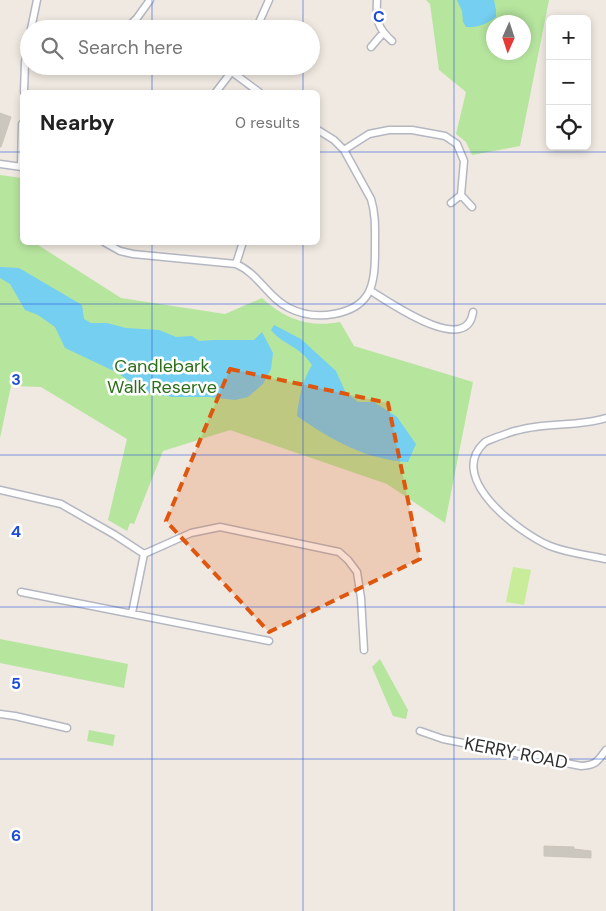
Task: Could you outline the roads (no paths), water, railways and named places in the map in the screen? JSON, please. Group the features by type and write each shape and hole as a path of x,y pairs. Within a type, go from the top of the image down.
{"street":[{"path":"35,20 37,0"},
{"path":"135,20 150,0"},
{"path":"260,20 269,0"},
{"path":"377,0 376,13 379,26 383,33 392,41"},
{"path":"371,47 383,33"},
{"path":"24,90 25,75"},
{"path":"218,90 229,75"},
{"path":"241,75 257,90"},
{"path":"344,150 369,134 389,130 412,130 445,136 457,144 464,161 461,195 451,203"},
{"path":"109,245 120,251 133,254 236,264 249,271 283,305 304,314 320,316 347,311 358,305 371,291 375,274 375,221 373,207 371,199 344,150 334,140 320,131"},
{"path":"0,164 20,167"},
{"path":"461,195 472,207"},
{"path":"236,264 242,245"},
{"path":"371,291 417,318 442,328 459,329 465,327 470,322 473,312"},
{"path":"606,418 520,429 484,442 477,452 473,465 475,480 483,494 509,520 548,545 569,552 606,559"},
{"path":"0,490 61,504 144,554"},
{"path":"144,554 191,533 220,527 338,552 348,560 357,572 361,598 364,650"},
{"path":"132,613 144,554"},
{"path":"21,592 269,641"},
{"path":"0,714 67,728"},
{"name":"KERRY ROAD","path":"420,731 443,738 581,766 598,762 606,750"}],"water":[{"path":"457,0 494,0 496,15 486,15 486,23 482,25 466,27 463,22 462,11"},
{"path":"0,267 19,268 82,305 84,319 91,323 107,323 126,328 159,330 176,337 192,336 199,341 254,340 262,332 273,353 271,369 263,384 248,397 235,400 209,397 173,397 147,393 116,372 65,348 55,327 38,315 25,310 10,284 0,278"},
{"path":"274,325 301,339 336,371 345,391 358,402 374,402 397,417 416,444 408,462 364,453 336,441 297,416 302,390 312,365 302,354 271,330"}],"park label":[{"name":"Candlebark Walk Reserve","path":"162,376"}]}
